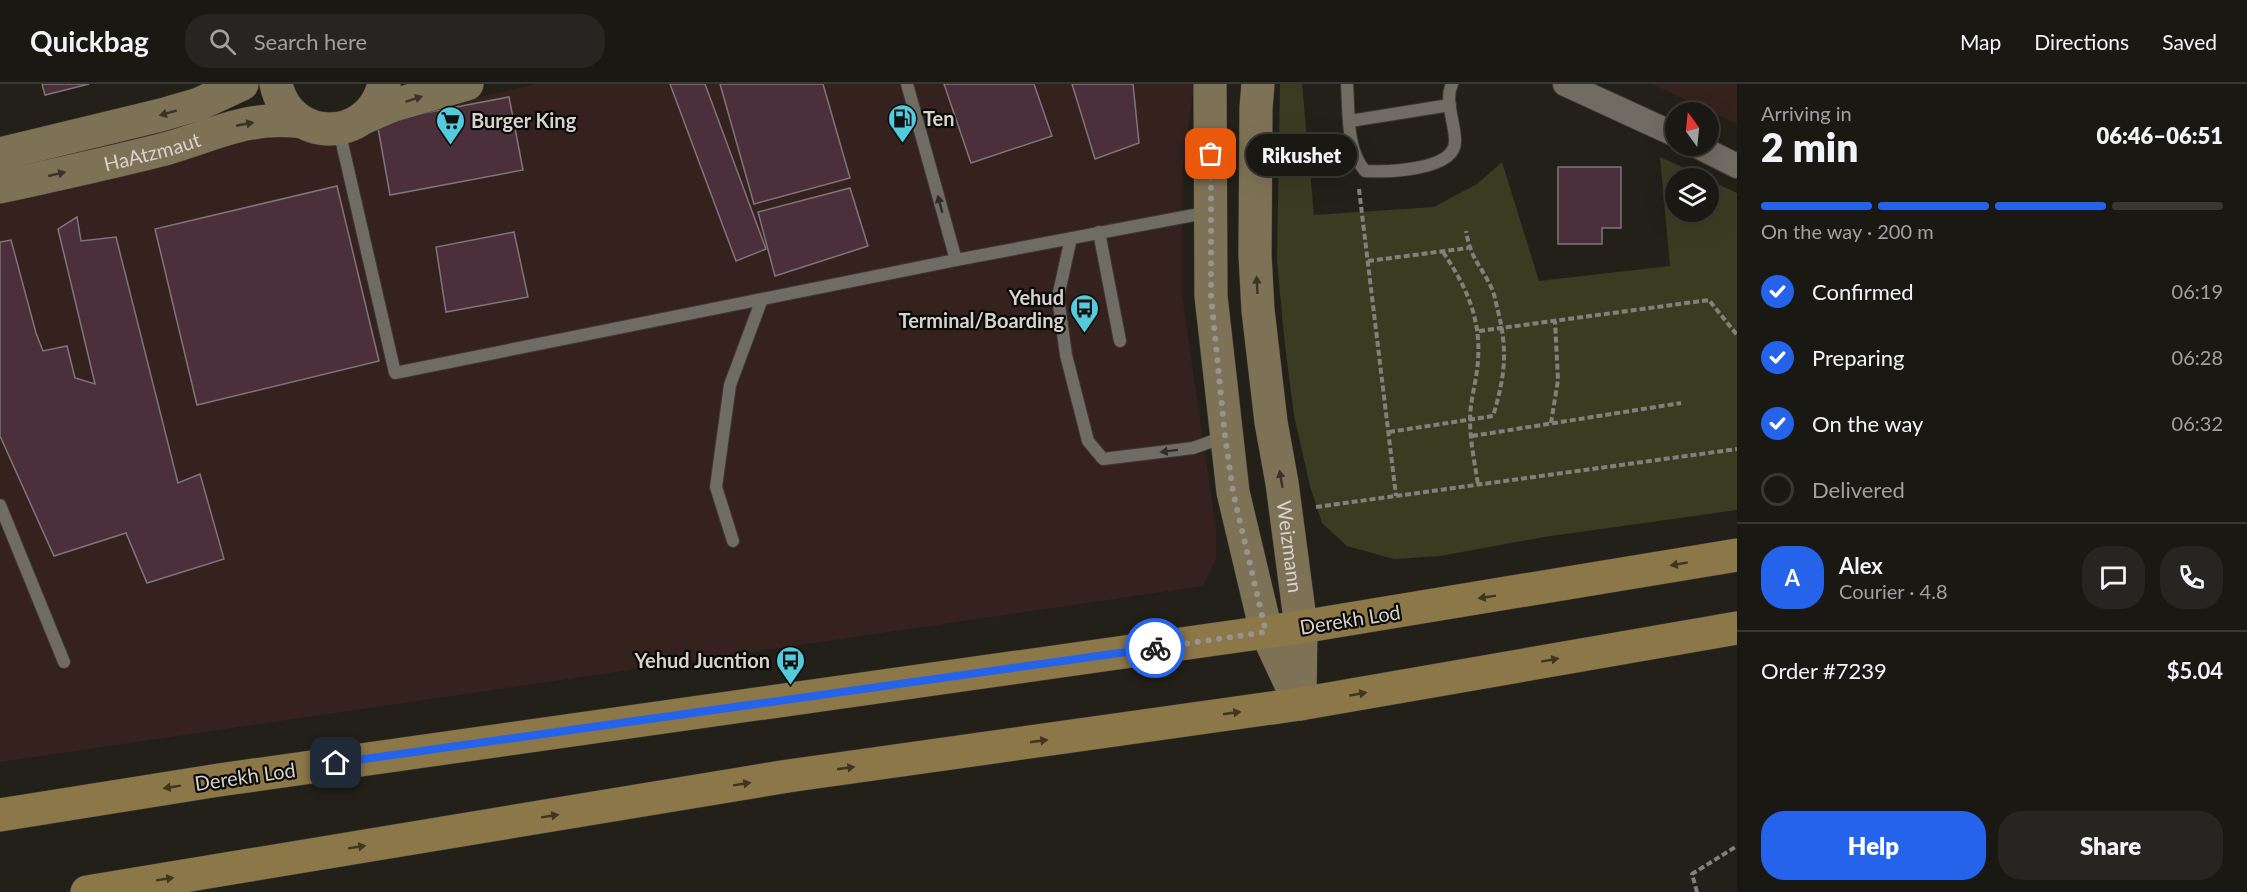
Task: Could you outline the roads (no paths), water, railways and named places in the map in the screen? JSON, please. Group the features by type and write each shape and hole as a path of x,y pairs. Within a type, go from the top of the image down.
{"main road":[{"name":"Derekh Lod","path":"0,815 219,780 1301,627 1737,555"},
{"path":"87,892 788,776 1300,704 1737,628"}],"street":[{"name":"HaAtzmaut","path":"0,154 161,115 199,104 242,84"},
{"path":"276,84 281,100 290,113 302,122"},
{"path":"351,124 373,109 384,84"},
{"path":"351,124 391,106 467,84"},
{"name":"Weizmann","path":"1210,84 1211,296 1233,492 1266,632 1300,704"},
{"name":"Weizmann","path":"1258,84 1255,243 1258,310 1271,422 1282,483 1301,627 1300,704"},
{"path":"1565,84 1665,130"},
{"name":"HaAtzmaut","path":"0,187 166,148 235,125 278,119 302,122 314,127 351,124"},
{"path":"1717,156 1737,166"}],"lane":[{"path":"907,84 956,260"},
{"path":"1347,84 1356,161 1365,171 1437,164 1448,157 1456,144 1450,105 1452,84"},
{"path":"1350,121 1450,105"},
{"path":"351,124 395,373 956,260 1211,212"},
{"path":"1099,232 1120,341"},
{"path":"1071,238 1058,297 1070,372 1088,441 1103,459 1193,448 1225,436"},
{"path":"733,541 716,487 730,385 762,299"},
{"path":"0,505 64,662"}],"place":[{"name":"Ten","path":"902,144"},
{"name":"Burger King","path":"450,146"},
{"name":"Rikushet","path":"1211,154"},
{"name":"Yehud Terminal/Boarding","path":"1085,334"},
{"name":"Yehud Jucntion","path":"791,686"}]}
